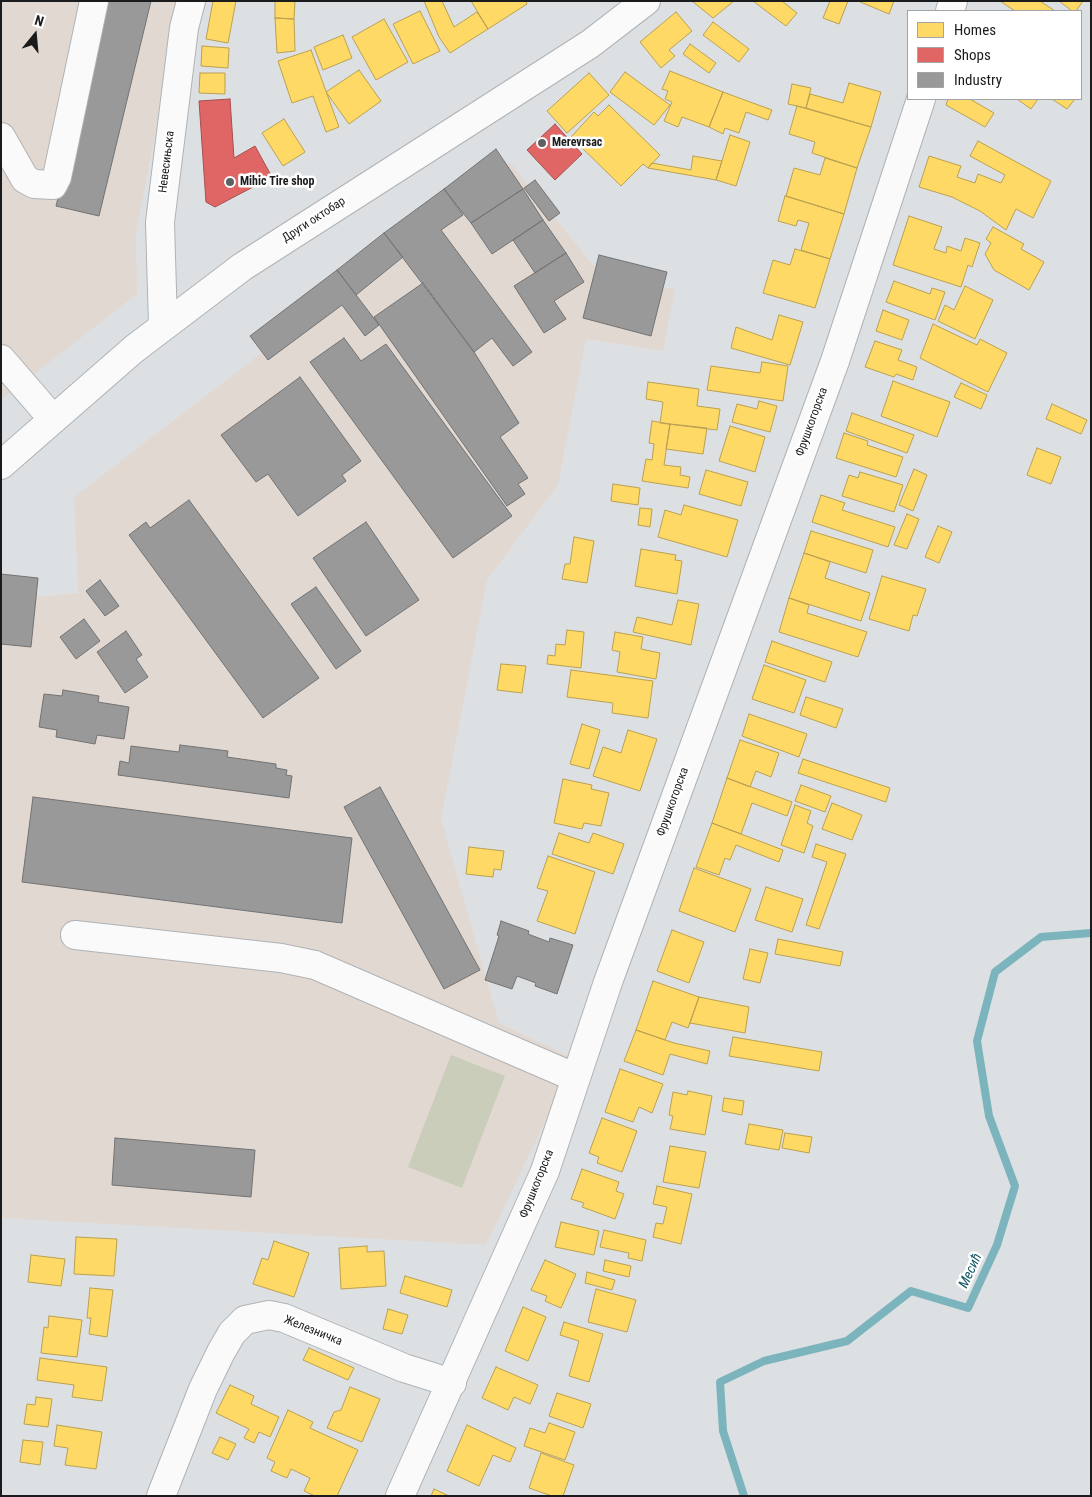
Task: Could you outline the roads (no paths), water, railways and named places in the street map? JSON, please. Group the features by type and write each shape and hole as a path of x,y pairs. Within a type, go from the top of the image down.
{"street":[{"path":"1,137 25,179 34,184 53,185 57,177 94,1"},
{"name":"Невесињска","path":"163,325 160,222 184,28 191,1"},
{"name":"Други октобар","path":"1,465 52,418 163,325 284,239 590,44 646,1"},
{"name":"Фрушкогорска","path":"400,1496 545,1171 574,1077 834,361 921,100"},
{"path":"1,359 52,418"},
{"path":"75,935 281,958 315,965 574,1077"},
{"name":"Железничка","path":"161,1496 207,1381 232,1333 245,1320 270,1314 284,1318 404,1368 452,1383"}],"waterway":[{"name":"Месић","path":"744,1496 723,1431 720,1382 764,1361 847,1341 911,1291 968,1308 997,1245 1015,1186 989,1116 977,1041 995,972 1041,937 1091,933"}],"place":[{"name":"Merevrsac","path":"542,143"},
{"name":"Mihic Tire shop","path":"230,182"}]}
